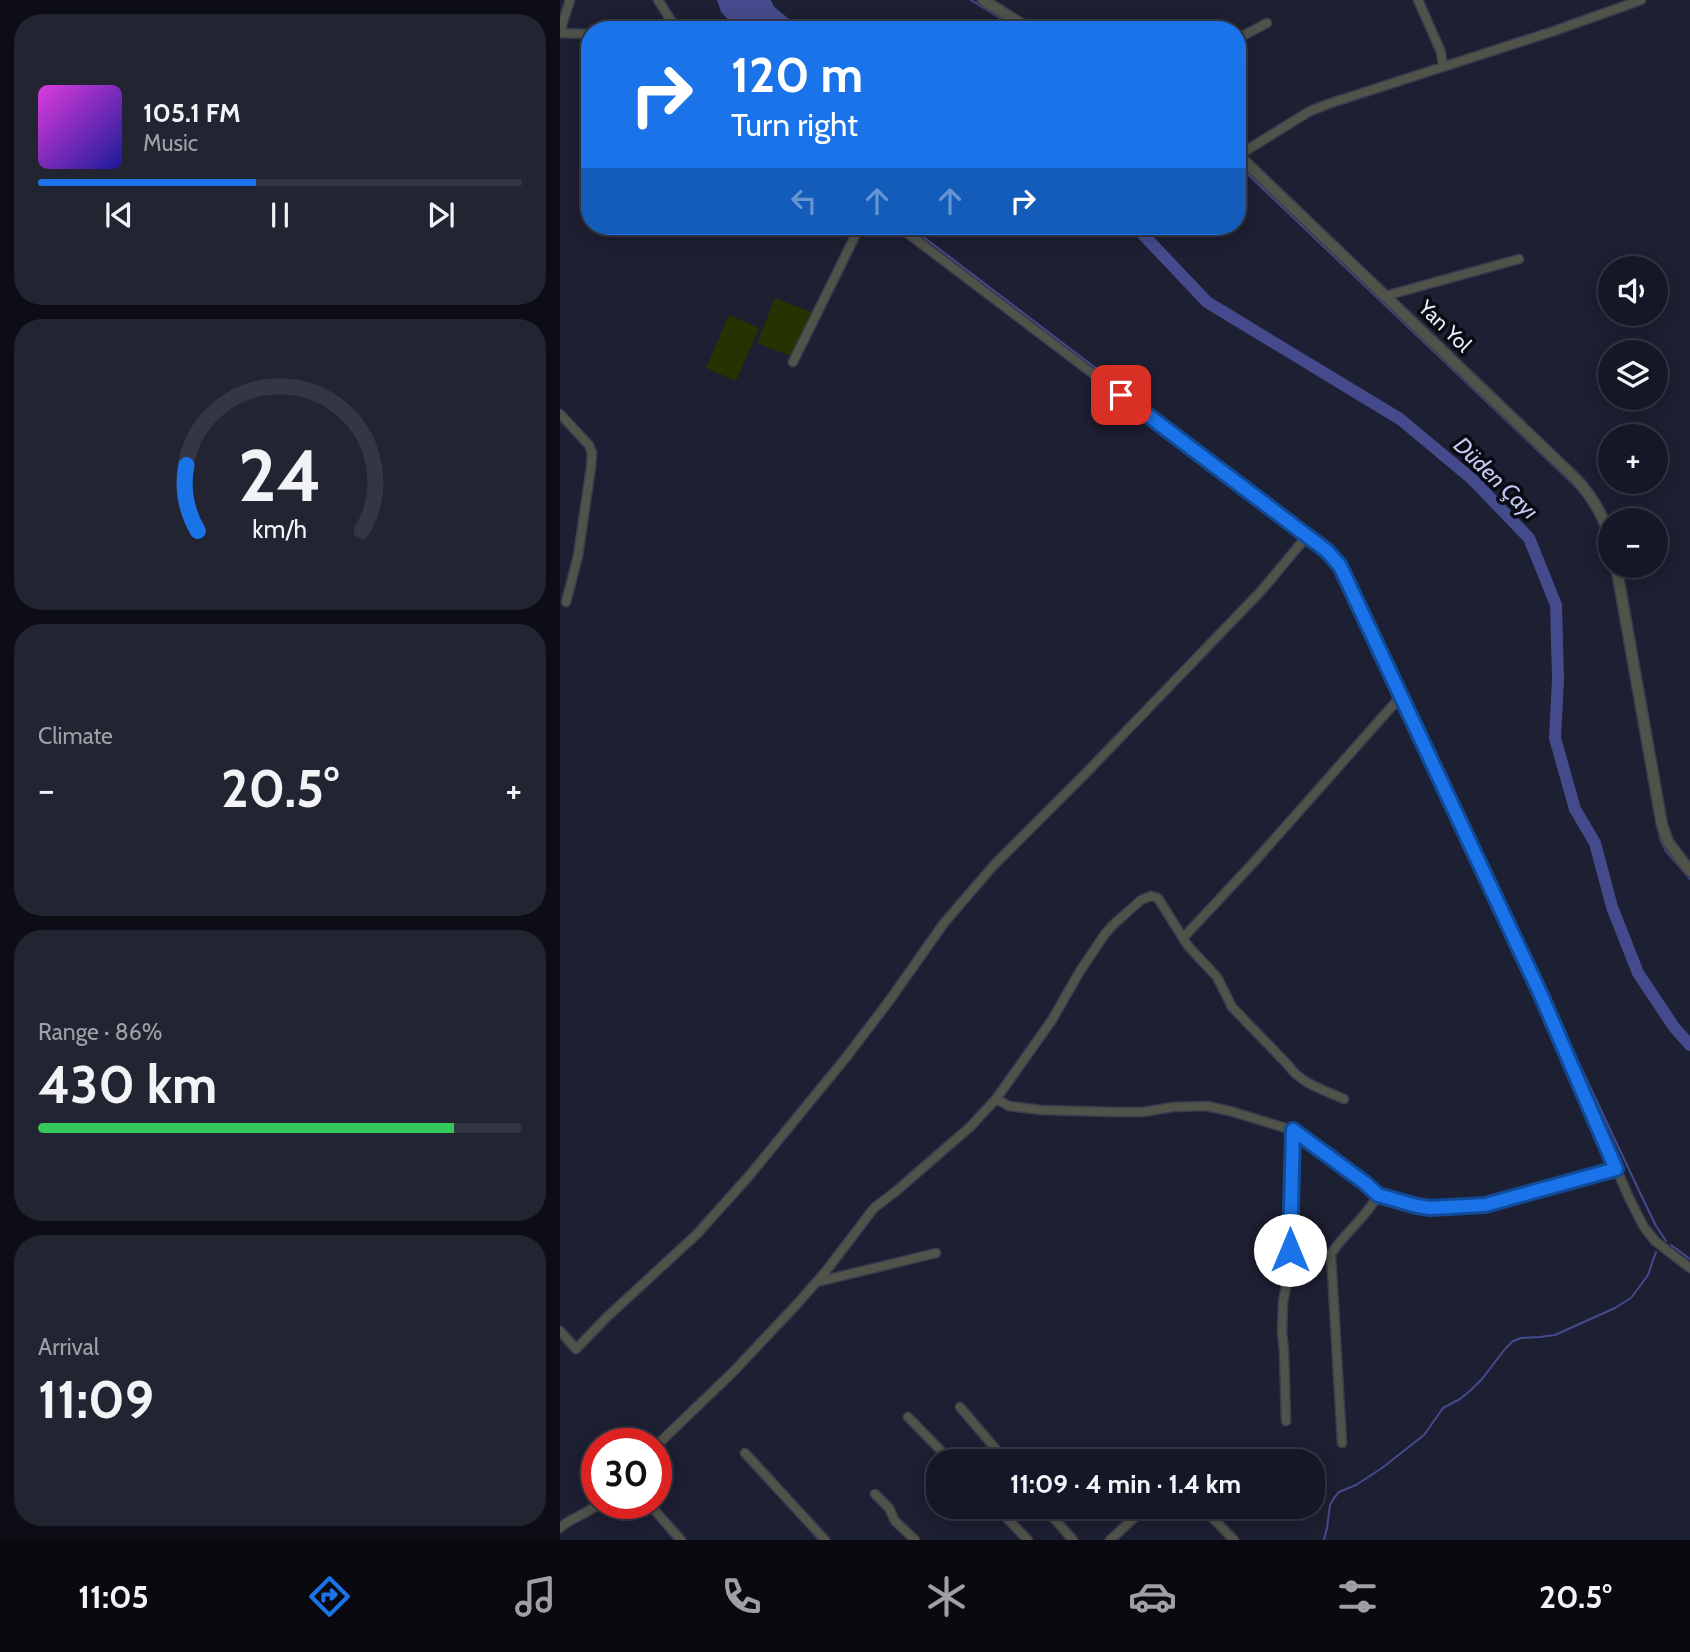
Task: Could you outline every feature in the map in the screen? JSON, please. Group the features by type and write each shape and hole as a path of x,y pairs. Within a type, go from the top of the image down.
{"street":[{"path":"570,0 560,33 581,34"},
{"path":"658,0 671,21"},
{"path":"983,0 1017,21"},
{"path":"1418,0 1441,52 1443,67"},
{"path":"1246,150 1310,111 1641,0"},
{"path":"1246,34 1267,23"},
{"name":"Yan Yol","path":"1246,163 1576,479 1598,508"},
{"path":"793,362 856,235"},
{"path":"910,235 1327,551 1340,566 1541,995 1630,1200 1644,1227 1655,1241 1690,1268"},
{"path":"1385,296 1519,259"},
{"path":"560,414 589,445 592,453 578,556 566,602"},
{"path":"560,1331 576,1349 697,1234 749,1176 848,1055 944,923 994,865 1190,666 1262,590 1307,536"},
{"path":"1618,578 1662,825 1668,842 1690,871"},
{"path":"1183,938 1264,852 1402,696"},
{"path":"672,1431 734,1371 817,1282 874,1208 970,1127 996,1099 1046,1029 1095,947 1114,924 1141,900 1151,896 1158,898 1188,946 1217,977 1232,1007 1294,1074 1316,1087 1344,1098"},
{"path":"996,1099 1009,1106 1069,1111 1143,1112 1173,1107 1206,1107 1254,1117 1293,1130 1378,1195 1430,1208 1485,1205 1616,1169"},
{"path":"1286,1421 1282,1332 1283,1302 1290,1267 1293,1130"},
{"path":"1342,1443 1331,1254 1337,1244 1370,1210 1378,1195"},
{"path":"817,1282 936,1253"},
{"path":"960,1407 996,1449"},
{"path":"908,1417 939,1449"},
{"path":"746,1453 825,1540"},
{"path":"875,1494 889,1508 895,1521 915,1540"},
{"path":"560,1528 581,1515"},
{"path":"662,1519 681,1540"},
{"path":"1008,1519 1028,1540"},
{"path":"1055,1519 1073,1540"},
{"path":"1110,1540 1133,1519"},
{"path":"1214,1519 1234,1540"}],"green space":[{"path":"775,298 811,312 793,357 757,343"},
{"path":"729,315 759,328 736,381 706,368"}],"water":[{"path":"717,0 771,0 780,21 730,21 721,12"}],"waterway":[{"path":"663,0 676,21"},
{"name":"Düden Çayı","path":"756,0 782,21"},
{"path":"971,0 1005,21"},
{"path":"1246,173 1578,489"},
{"path":"921,235 1332,548 1343,561 1633,1178 1666,1241"},
{"name":"Düden Çayı","path":"1144,235 1207,302 1400,419 1472,479 1529,538 1556,605 1558,679 1555,738 1575,809 1595,843 1612,907 1638,973 1674,1027 1690,1045"},
{"path":"1613,578 1660,839 1666,851 1690,879"},
{"path":"1671,1245 1690,1259"},
{"path":"1324,1540 1330,1505 1339,1492 1356,1485 1382,1468 1424,1435 1443,1408 1471,1390 1513,1341 1555,1335 1615,1308 1631,1298 1648,1275 1656,1252"}],"route":[{"path":"1121,395 1327,551 1340,566 1541,995 1616,1169 1485,1205 1430,1208 1378,1195 1293,1130 1290,1250"}]}
